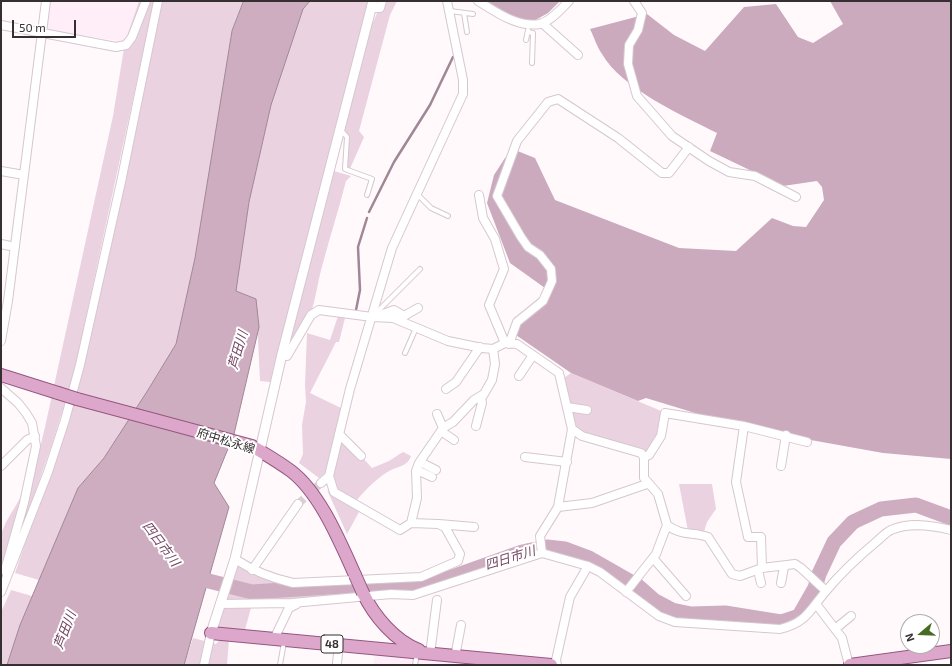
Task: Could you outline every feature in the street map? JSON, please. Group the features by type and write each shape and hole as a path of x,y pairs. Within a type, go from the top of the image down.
{"main road":[{"name":"府中松永線","path":"1,375 80,400 256,449 291,471 307,487 327,518 369,605 404,642 419,650 453,657 551,665"},
{"name":"府中松永線","path":"211,633 430,653"},
{"path":"850,665 951,651"}],"street":[{"path":"1,341 5,301 15,247 46,1"},
{"path":"1,25 116,47 126,45 132,37 146,1"},
{"path":"1,592 50,464 65,420 78,372 119,190 158,1"},
{"path":"204,665 220,602 235,559 256,449 372,5 380,8 382,1"},
{"path":"447,1 452,12 463,80 463,94 392,248 350,389 329,476 334,492 400,530 411,523 474,527"},
{"path":"478,1 529,28 542,23 555,15 569,1"},
{"path":"634,1 642,13 638,30 629,45 628,64 637,96 672,136 709,161 729,172 755,176 796,197"},
{"path":"542,23 578,55"},
{"path":"507,344 517,322 543,301 552,281 551,269 540,255 528,247 497,196 517,142 548,102 558,99 618,138 662,173 669,172 689,147"},
{"path":"1,170 24,175"},
{"path":"479,195 483,218 495,239 504,269 489,305 507,344"},
{"path":"1,244 15,247"},
{"path":"372,317 394,310 404,316 418,308"},
{"path":"282,354 287,356 310,315 319,310 372,317 394,318 448,340 480,347 493,349 507,344 517,344 559,373 572,429 558,507 540,536 542,553"},
{"path":"446,389 465,376 480,347"},
{"path":"476,426 482,403 481,399 492,380 496,364 493,349"},
{"path":"519,376 533,355"},
{"path":"1,388 18,403 26,413 32,423 36,446 24,503 5,570 8,577"},
{"path":"411,523 417,498 418,466 442,430 453,422 474,400 484,394"},
{"path":"567,407 587,410"},
{"path":"644,457 649,455 661,436 666,413 744,426 786,435 807,442"},
{"path":"437,414 442,430 454,440"},
{"path":"744,426 736,482 748,537 761,537 761,583"},
{"path":"572,429 582,436 640,453 644,457"},
{"path":"339,434 361,456"},
{"path":"781,466 786,435"},
{"path":"1,466 27,440 35,436"},
{"path":"525,457 567,462"},
{"path":"630,587 652,558 667,525 658,494 654,488 648,484 643,473 644,457"},
{"path":"418,466 434,473"},
{"path":"322,483 329,476"},
{"path":"558,507 592,503 648,484"},
{"path":"252,570 298,504"},
{"path":"235,559 252,570 273,578 293,583 421,576 458,561 460,554 445,528 438,524"},
{"path":"667,525 685,534 702,535 708,537 732,574 740,576 760,569 784,567 795,564 823,588"},
{"path":"220,602 300,602 364,594 413,595 542,553 588,566 630,587 659,616 675,622 772,628 793,626 804,619 816,604 823,588 889,531 908,525 935,526 951,530"},
{"path":"652,558 686,596"},
{"path":"557,665 556,660 570,597 588,566"},
{"path":"781,583 784,567"},
{"path":"1,582 8,577"},
{"path":"430,653 437,600"},
{"path":"279,639 289,608 300,602"},
{"path":"816,604 842,638 850,665"},
{"path":"835,628 851,616"},
{"path":"453,657 461,625"},
{"path":"337,663 339,645"}],"lane":[{"path":"452,12 473,14"},
{"path":"464,13 467,32"},
{"path":"526,40 529,28"},
{"path":"529,28 533,33 532,63"},
{"path":"340,128 347,138 345,169 372,179 367,195"},
{"path":"417,194 431,208 448,216"},
{"path":"372,317 420,269"},
{"path":"405,353 416,327"},
{"path":"279,639 280,665"},
{"path":"415,665 417,653"}],"shaded area":[{"path":"51,1 139,1 125,42 47,30"},
{"path":"139,1 154,1 73,377 51,447 17,544 45,427 113,116 125,42"},
{"path":"162,1 244,1 232,31 195,258 176,344 104,458 78,488 39,580 15,573 75,396"},
{"path":"310,1 369,1 270,382 260,381 256,299 236,291 249,202 271,105 303,9"},
{"path":"373,1 397,1 390,15 359,131 364,137 349,171 345,169 347,140 340,128 372,25 380,6 371,8"},
{"path":"484,1 560,1 548,13 532,22 504,13"},
{"path":"830,1 951,1 951,459 883,453 744,428 646,398 638,401 571,373 513,333 517,322 552,293 510,263 487,203 494,175 505,158 515,150 535,158 555,200 679,248 736,251 772,218 793,226 806,227 824,200 822,187 817,181 783,186 710,151 717,133 654,100 623,78 602,54 590,29 647,14 674,35 705,51 744,7 776,4 798,37 813,43 843,24"},
{"path":"334,171 351,176 346,181 320,275 313,307 304,326 288,345"},
{"path":"339,313 346,314 339,342 336,342 310,393 341,408 326,472 319,478 299,463 303,454 302,425 306,402 305,385 307,333 330,340"},
{"path":"571,373 666,413 653,448 641,453 572,429 561,380"},
{"path":"339,437 361,456 372,468 389,461 403,452 411,456 408,462 391,470 377,480 357,500 338,490 332,475"},
{"path":"679,484 712,484 716,509 707,522 704,532 688,531"},
{"path":"327,490 359,512 347,534"},
{"path":"22,495 1,572 1,534 6,522"},
{"path":"541,542 569,546 600,558 637,579 657,598 675,606 674,621 600,572 542,553 421,592 252,604 245,630 213,627 235,559 293,583 419,580 509,552 527,543"},
{"path":"11,590 32,596 20,625 7,665 1,665 1,612"},
{"path":"193,638 216,644 221,638 229,639 227,665 184,665"},
{"path":"375,653 488,665 373,665"}],"water":[{"name":"芦田川","path":"244,1 310,1 303,9 271,105 249,202 236,291 256,299 259,327 234,434 214,483 229,507 184,665 7,665 20,625 78,488 104,458 176,344 195,258 232,31"}],"waterway":[{"path":"369,212 394,162 430,105 453,57"},
{"path":"356,310 360,290 358,247 367,218"},
{"name":"四日市川","path":"189,576 252,592 375,584 402,585 418,589 522,552 547,547 565,549 589,558 638,586 655,601 672,610 691,614 725,613 781,622 799,616 815,588 819,574 834,542 853,522 881,509 916,505 951,518"}],"tunnel":[{"path":"298,504 321,483"}]}
